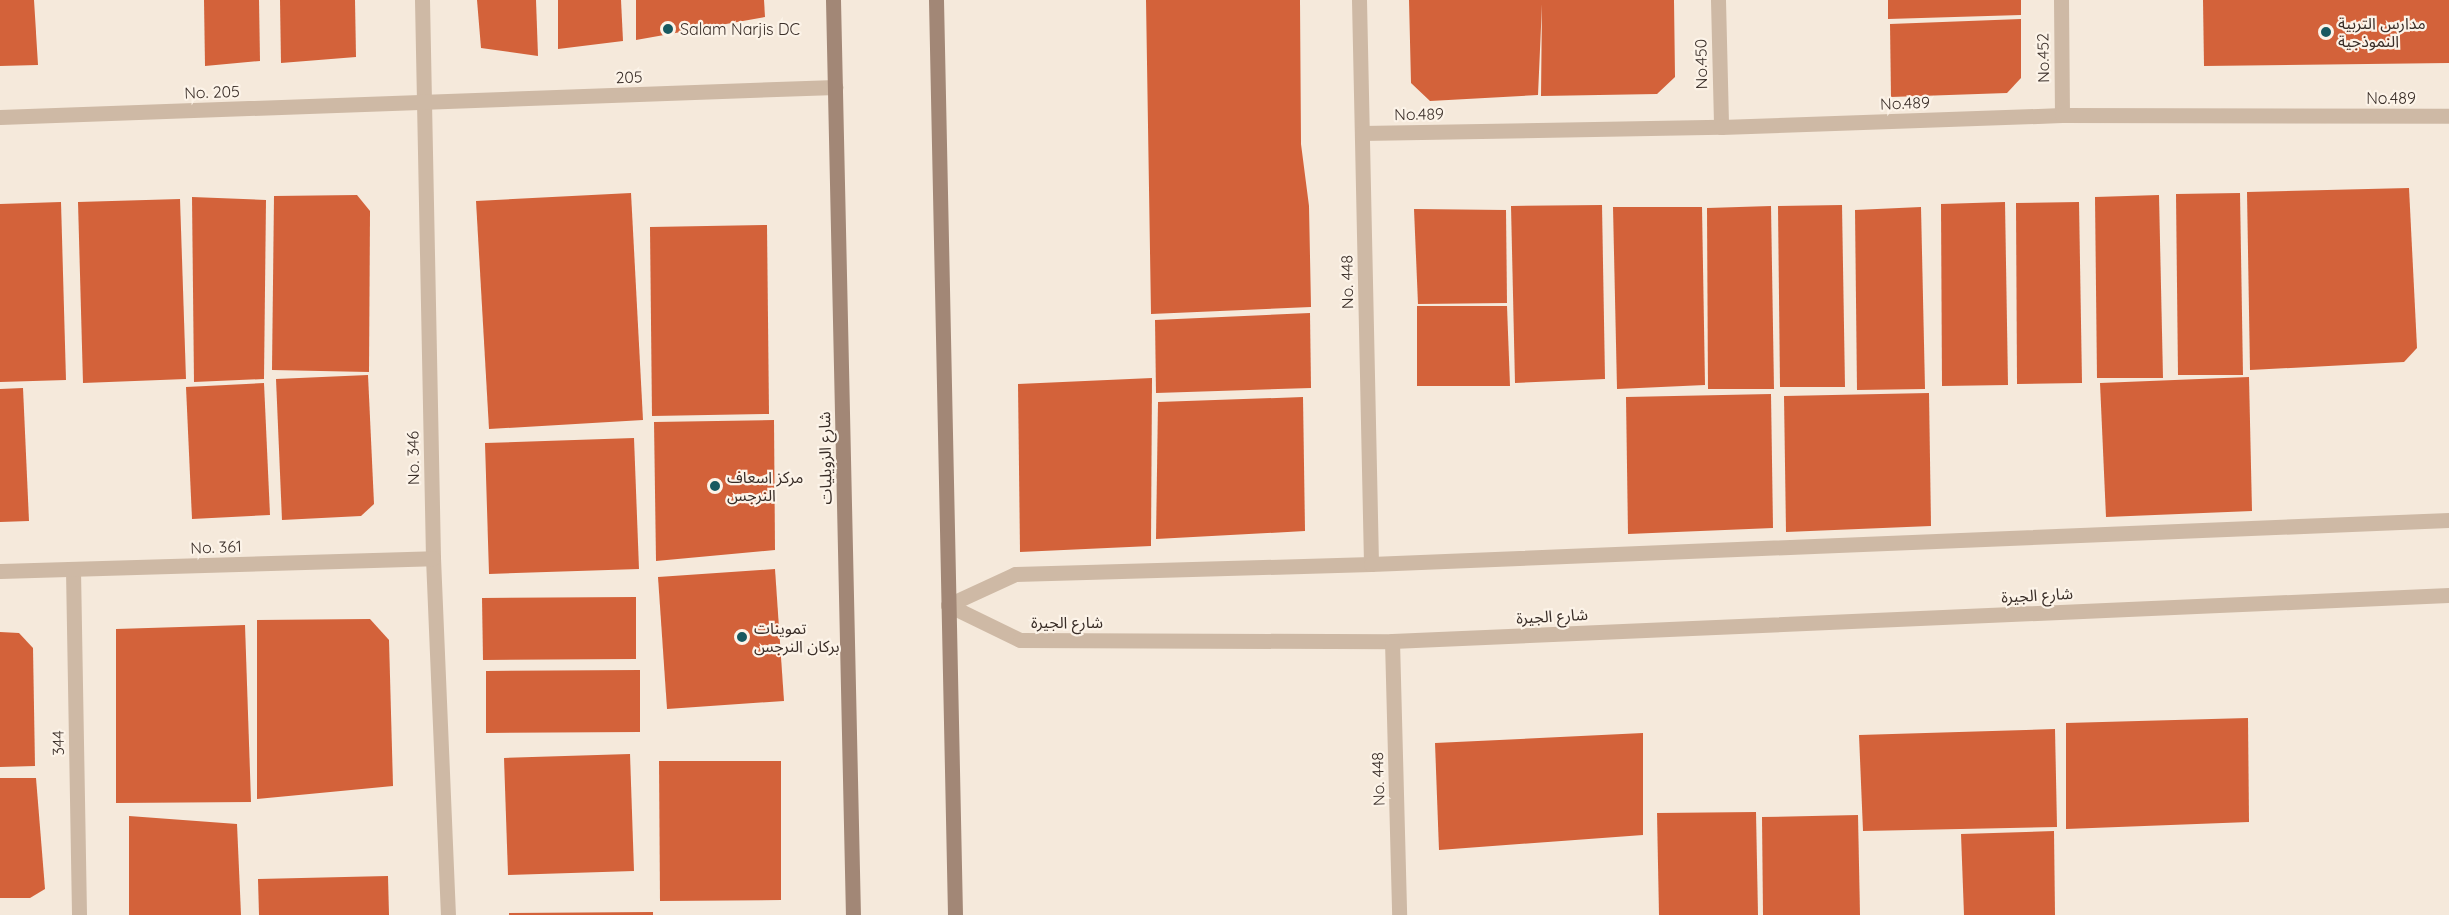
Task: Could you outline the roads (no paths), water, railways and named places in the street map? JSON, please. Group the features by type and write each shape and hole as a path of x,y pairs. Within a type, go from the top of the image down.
{"street":[{"name":"No. 346","path":"422,0 434,558 448,915"},
{"name":"شارع الزويليات","path":"833,0 853,915"},
{"path":"936,0 956,915"},
{"name":"No. 448","path":"1359,0 1371,564"},
{"name":"No.450","path":"1718,0 1721,127"},
{"name":"No.452","path":"2061,0 2062,115"},
{"name":"205","path":"424,103 835,87"},
{"name":"No. 205","path":"0,117 424,103"},
{"name":"No.489","path":"1362,133 1721,127 2062,115 2449,116"},
{"path":"948,605 1015,574 1371,564 2449,520"},
{"name":"No. 361","path":"0,571 434,558"},
{"name":"344","path":"73,570 79,915"},
{"name":"شارع الجيرة","path":"948,605 1020,640 1392,641 2449,595"},
{"name":"No. 448","path":"1392,641 1400,915"}],"place":[{"name":"Salam Narjis DC","path":"668,29"},
{"name":"مدارس التربية النموذجية","path":"2326,32"},
{"name":"مركز اسعاف النرجس","path":"715,486"},
{"name":"تموينات بركان النرجس","path":"742,637"}]}
